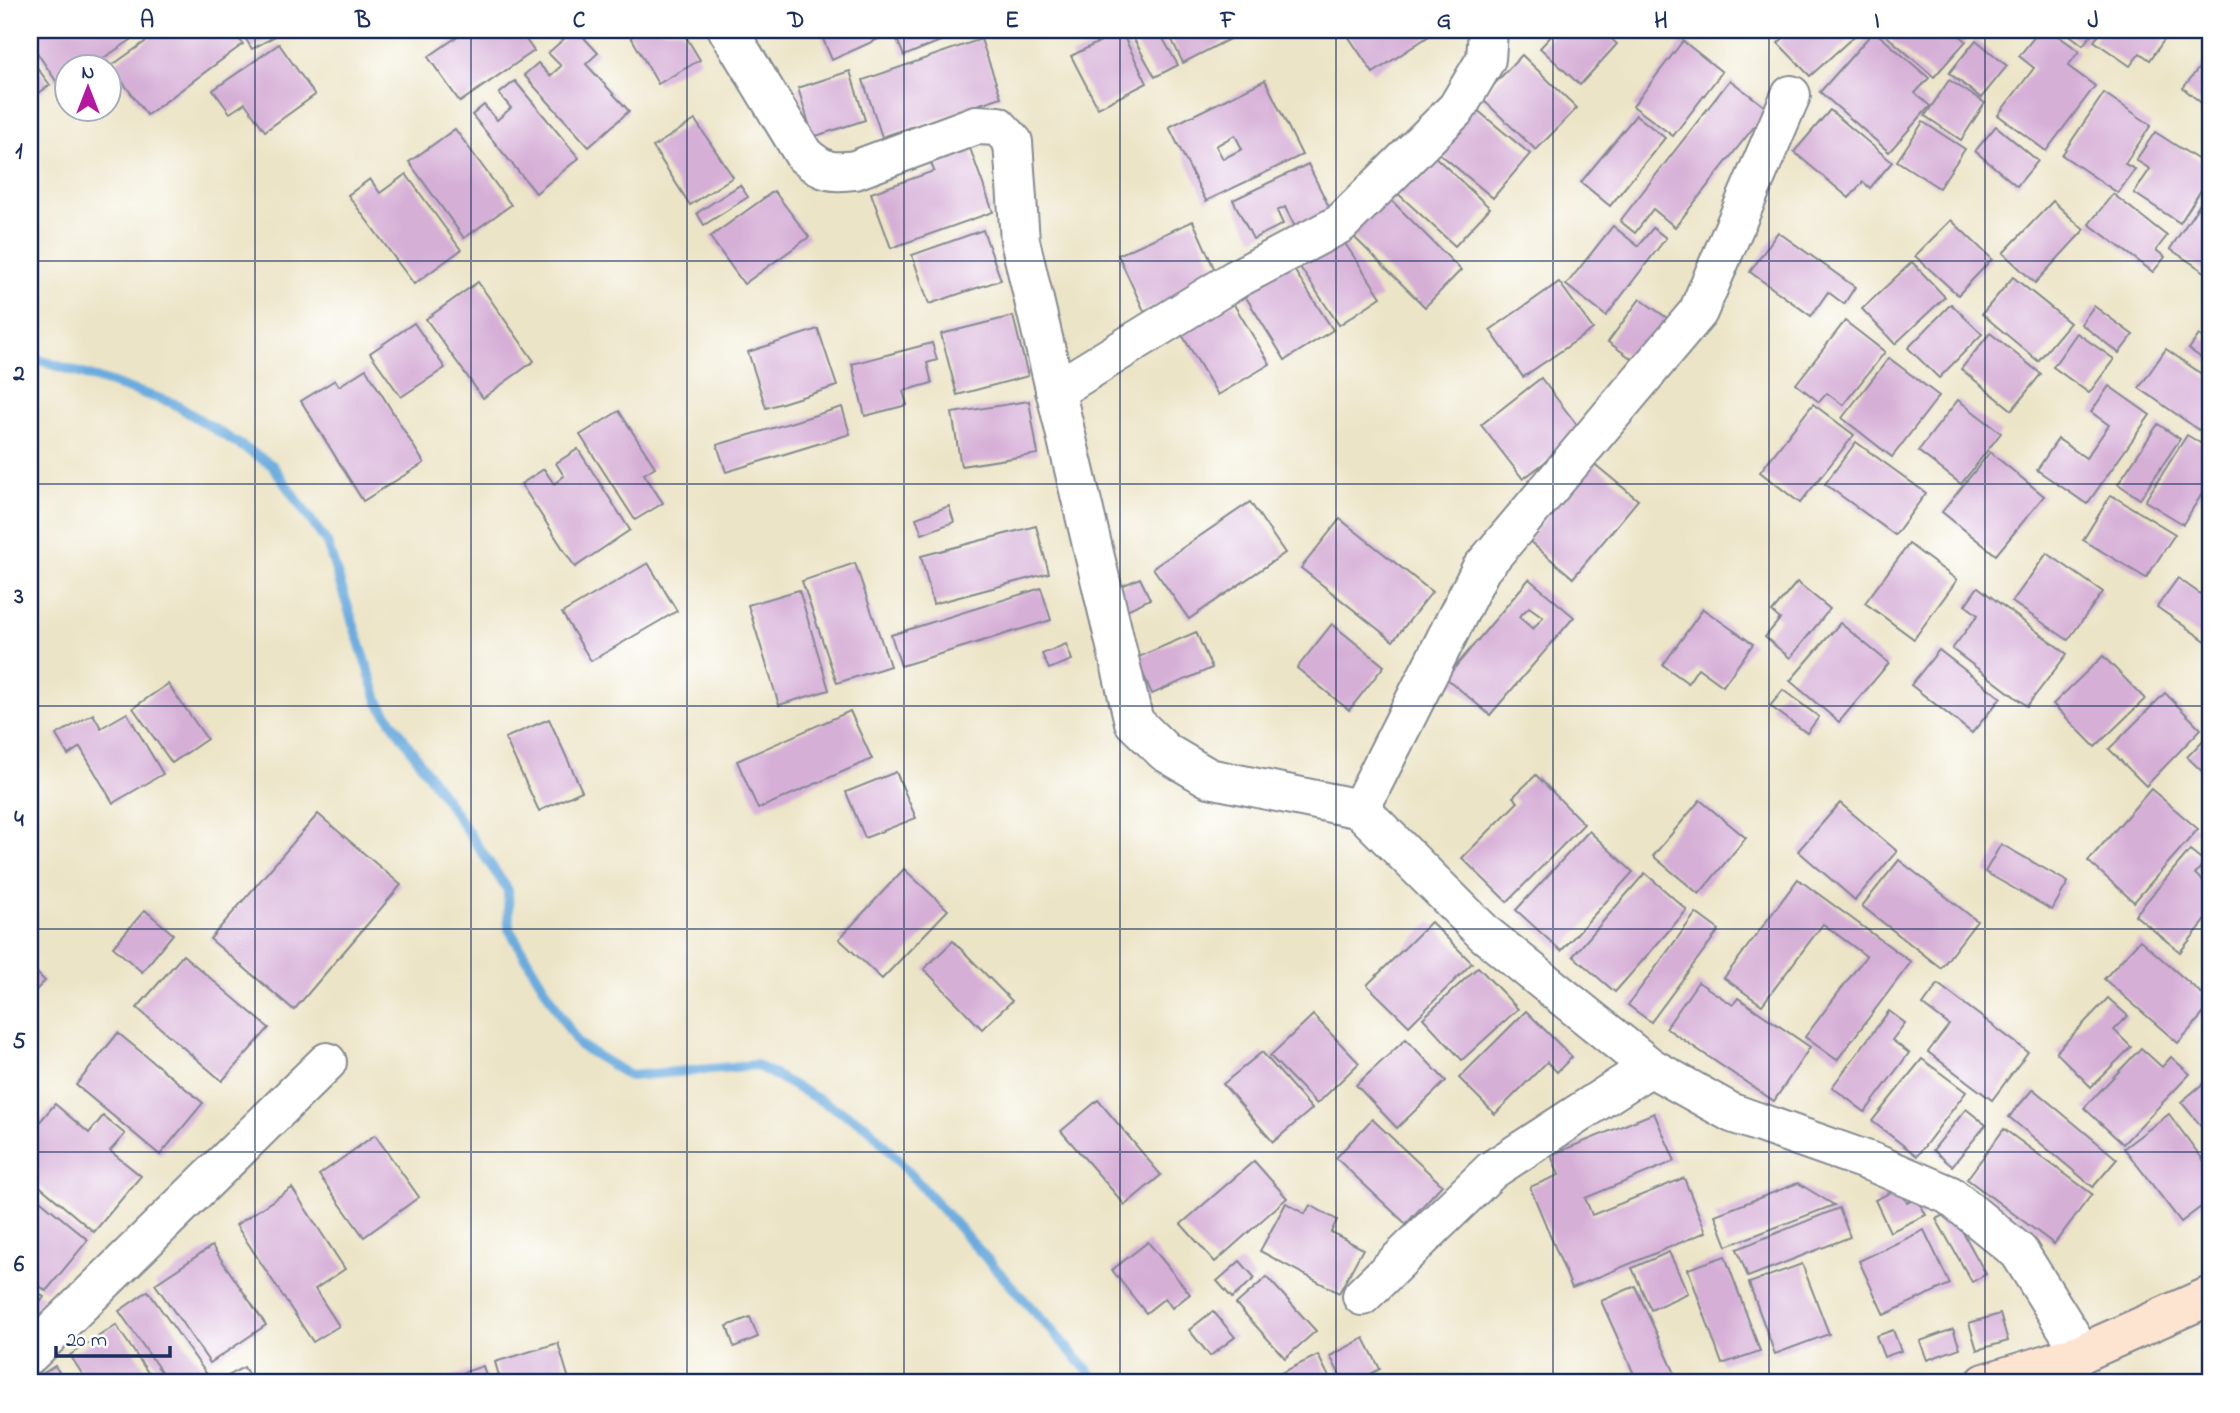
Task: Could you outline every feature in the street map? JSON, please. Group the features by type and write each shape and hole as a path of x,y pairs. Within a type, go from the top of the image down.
{"main road":[{"path":"1985,1383 2079,1368 2210,1296"}],"street":[{"path":"728,30 804,155 818,167 835,172 855,170 976,125 998,126 1013,142 1020,242 1134,722 1165,752 1209,778 1360,809 1485,934 1650,1067 1732,1113 1874,1163 1949,1195 2019,1252 2079,1368"},
{"path":"1055,391 1236,279 1340,224 1457,108 1486,59 1488,30"},
{"path":"1360,809 1481,569 1698,312 1791,95"},
{"path":"30,1354 327,1062"},
{"path":"1362,1296 1492,1170 1650,1067"}],"building":[{"path":"30,30 124,30 131,40 113,52 52,52 52,75 30,42"},
{"path":"162,30 232,30 243,44 147,115 122,81 122,58"},
{"path":"240,30 286,30 252,49"},
{"path":"467,30 519,30 534,51 460,102 428,57"},
{"path":"574,30 598,53 586,64 629,111 589,147 524,75 538,63 550,76 561,66 548,53"},
{"path":"627,30 682,30 700,60 658,84"},
{"path":"819,30 882,30 885,36 832,60"},
{"path":"893,30 967,30 904,56"},
{"path":"1139,30 1158,30 1178,65 1155,77 1131,34"},
{"path":"1167,30 1234,30 1237,35 1183,63"},
{"path":"1344,30 1438,30 1373,73"},
{"path":"1557,30 1602,30 1617,44 1580,85 1540,48"},
{"path":"1792,30 1861,30 1810,76 1778,43"},
{"path":"1882,30 1954,30 1966,41 1934,77"},
{"path":"2040,30 2050,30 2079,51 2068,66 2095,86 2046,151 1998,115 2034,68 2019,56"},
{"path":"2063,30 2095,30 2083,45"},
{"path":"2103,30 2171,30 2150,60 2140,53 2130,66 2094,41"},
{"path":"1121,31 1147,83 1098,108 1071,56"},
{"path":"1874,31 1929,78 1915,93 1930,106 1889,152 1820,92"},
{"path":"981,39 1001,97 882,137 863,80"},
{"path":"1976,40 2007,66 1981,98 1949,73"},
{"path":"1683,41 1722,72 1673,136 1633,106"},
{"path":"279,44 315,95 265,131 245,103 230,113 213,90"},
{"path":"2210,54 2210,110 2183,88"},
{"path":"1522,55 1577,108 1536,150 1481,98"},
{"path":"30,58 50,85 33,97 30,92"},
{"path":"850,71 865,120 813,137 798,88"},
{"path":"1265,80 1302,155 1206,201 1169,127","holes":["1235,135 1242,149 1223,159 1216,146"]},
{"path":"1730,80 1768,109 1675,227 1653,209 1635,233 1620,221"},
{"path":"1949,80 1985,103 1961,140 1925,116"},
{"path":"515,81 579,158 536,193 472,115 484,105 497,120 511,108 499,94"},
{"path":"2104,93 2151,125 2125,164 2135,169 2118,193 2062,155"},
{"path":"1470,104 1530,154 1493,198 1433,148"},
{"path":"1830,110 1892,162 1870,188 1863,182 1849,198 1794,152"},
{"path":"1636,115 1665,138 1610,206 1581,182"},
{"path":"695,120 733,177 690,205 653,147"},
{"path":"1923,122 1965,149 1939,188 1897,161"},
{"path":"1996,126 2038,161 2017,186 1975,151"},
{"path":"455,129 511,205 464,238 409,162"},
{"path":"2155,132 2210,167 2210,176 2180,223 2134,193 2150,169 2136,160"},
{"path":"967,140 993,212 891,248 871,193 934,171 928,154"},
{"path":"1431,153 1490,208 1455,246 1395,191"},
{"path":"1308,164 1332,213 1297,231 1285,207 1277,211 1283,224 1253,239 1233,200"},
{"path":"406,174 461,250 414,284 348,195 370,179 380,193"},
{"path":"740,185 748,197 704,225 697,213"},
{"path":"2210,189 2210,264 2205,272 2170,249"},
{"path":"774,191 809,237 744,284 710,237"},
{"path":"2113,194 2167,236 2156,250 2165,257 2153,272 2089,224"},
{"path":"1387,196 1461,270 1425,307 1350,233"},
{"path":"2053,201 2084,230 2035,283 2003,253"},
{"path":"1951,220 1992,259 1958,295 1915,256"},
{"path":"1193,221 1218,277 1144,311 1118,255"},
{"path":"1613,226 1638,246 1653,228 1666,238 1606,316 1566,285"},
{"path":"983,230 1001,280 929,304 912,255"},
{"path":"1778,232 1855,287 1844,304 1828,292 1811,316 1750,272"},
{"path":"1342,239 1381,297 1339,325 1300,267"},
{"path":"1289,262 1333,330 1285,360 1242,291"},
{"path":"1912,262 1945,297 1895,344 1862,309"},
{"path":"2013,277 2070,323 2038,361 1982,314"},
{"path":"478,282 534,361 483,398 426,319"},
{"path":"1559,282 1593,329 1523,377 1490,330"},
{"path":"1640,299 1670,320 1638,363 1608,342"},
{"path":"1233,303 1270,364 1218,395 1181,333"},
{"path":"1951,304 1982,334 1939,378 1908,348"},
{"path":"2094,306 2133,335 2119,353 2081,324"},
{"path":"1013,316 1028,376 957,395 941,334"},
{"path":"1845,321 1885,352 1843,405 1827,393 1819,402 1796,384"},
{"path":"414,323 445,368 401,397 370,353"},
{"path":"818,329 837,386 766,408 748,352"},
{"path":"1990,333 2041,374 2012,410 1961,369"},
{"path":"2077,333 2114,359 2089,393 2053,367"},
{"path":"2199,335 2210,343 2210,364 2189,349"},
{"path":"932,343 937,360 927,363 932,383 903,391 907,405 865,416 852,364"},
{"path":"2166,349 2210,380 2210,414 2199,430 2139,388"},
{"path":"1889,358 1939,396 1892,457 1842,418"},
{"path":"366,369 424,463 363,501 301,401 335,380 339,386"},
{"path":"1541,378 1583,433 1523,479 1481,425"},
{"path":"2109,386 2150,415 2087,504 2037,470 2058,439 2086,458 2109,425 2091,412"},
{"path":"1958,400 2001,433 1961,484 1918,451"},
{"path":"1029,401 1038,454 961,466 952,413"},
{"path":"1813,404 1854,435 1800,503 1760,472"},
{"path":"842,407 850,434 726,472 717,445"},
{"path":"619,411 655,467 644,474 663,503 635,520 580,435"},
{"path":"2158,424 2180,439 2140,499 2118,484"},
{"path":"2187,435 2210,449 2210,481 2183,524 2145,501"},
{"path":"1856,442 1926,493 1895,535 1825,484"},
{"path":"578,449 630,530 575,567 521,484 544,469 554,484 564,476 556,463"},
{"path":"1990,452 2044,496 1996,555 1942,512"},
{"path":"1592,462 1638,500 1573,578 1528,540"},
{"path":"2111,495 2175,534 2146,578 2083,540"},
{"path":"1250,502 1285,553 1189,619 1153,568"},
{"path":"949,506 954,522 922,534 916,518"},
{"path":"1340,519 1432,592 1393,641 1301,568"},
{"path":"1036,526 1049,573 933,604 921,556"},
{"path":"1909,544 1957,580 1914,639 1865,603"},
{"path":"2047,553 2103,592 2068,640 2012,602"},
{"path":"648,563 677,611 591,661 562,613"},
{"path":"855,563 890,666 837,683 802,581"},
{"path":"1140,578 1150,599 1127,610 1117,588"},
{"path":"2178,578 2210,601 2210,644 2157,607"},
{"path":"1529,579 1574,617 1490,715 1446,678","holes":["1529,607 1543,617 1533,629 1519,617"]},
{"path":"1797,582 1830,609 1790,658 1765,637 1780,619 1772,612"},
{"path":"1978,587 2067,654 2027,706 1952,649 1978,615 1965,605"},
{"path":"1041,588 1051,620 901,666 891,635"},
{"path":"799,590 829,690 779,705 748,605"},
{"path":"1703,609 1753,644 1723,686 1698,668 1688,683 1663,665"},
{"path":"1840,623 1889,663 1839,722 1790,681"},
{"path":"1332,624 1384,666 1349,710 1297,668"},
{"path":"1196,632 1212,668 1152,694 1136,658"},
{"path":"1066,644 1072,660 1049,669 1042,654"},
{"path":"1939,650 2001,698 1972,733 1911,685"},
{"path":"2103,656 2145,699 2095,747 2053,704"},
{"path":"168,684 207,739 172,763 133,708"},
{"path":"1783,690 1819,717 1807,733 1770,706"},
{"path":"2165,693 2201,729 2146,786 2109,749"},
{"path":"850,711 872,759 758,809 737,761"},
{"path":"127,713 163,774 113,803 80,747 68,755 56,735 93,714 101,728"},
{"path":"549,719 582,791 539,811 505,738"},
{"path":"2210,733 2210,779 2187,757"},
{"path":"896,772 916,818 865,838 846,792"},
{"path":"1536,775 1584,824 1507,902 1462,858 1518,802 1513,797"},
{"path":"2151,789 2198,829 2134,902 2088,861"},
{"path":"1700,800 1746,838 1699,894 1653,856"},
{"path":"1840,803 1897,851 1855,900 1798,851"},
{"path":"318,814 401,885 294,1010 210,939"},
{"path":"1589,831 1633,872 1561,951 1516,910"},
{"path":"2001,844 2068,882 2052,910 1985,872"},
{"path":"2190,850 2205,862 2195,874 2208,885 2210,883 2210,915 2180,952 2135,915"},
{"path":"1899,860 1977,921 1941,968 1862,906"},
{"path":"904,869 948,910 882,979 839,939"},
{"path":"1645,873 1687,910 1615,992 1573,956"},
{"path":"1798,879 1911,962 1837,1060 1805,1037 1866,956 1823,924 1762,1005 1724,978"},
{"path":"145,910 173,934 142,972 113,947"},
{"path":"1696,913 1719,930 1651,1022 1628,1005"},
{"path":"1431,922 1472,963 1409,1026 1367,985"},
{"path":"2140,940 2210,1001 2210,1006 2178,1043 2104,979"},
{"path":"953,941 1012,1001 982,1029 924,969"},
{"path":"183,955 269,1028 222,1081 137,1008"},
{"path":"30,966 45,981 30,996"},
{"path":"1478,967 1518,1009 1462,1060 1423,1018"},
{"path":"1698,982 1733,1005 1738,998 1810,1047 1774,1101 1666,1028"},
{"path":"1938,984 2028,1052 1992,1100 1928,1052 1949,1025 1923,1005"},
{"path":"2108,998 2128,1016 2114,1030 2131,1047 2091,1087 2056,1052"},
{"path":"1526,1011 1572,1057 1557,1072 1547,1062 1495,1114 1459,1078"},
{"path":"1889,1011 1905,1023 1892,1040 1909,1053 1865,1112 1832,1087"},
{"path":"1313,1015 1359,1063 1317,1104 1270,1056"},
{"path":"118,1033 203,1103 160,1155 76,1085"},
{"path":"1406,1039 1446,1081 1397,1128 1356,1085"},
{"path":"2141,1048 2162,1067 2171,1057 2190,1074 2123,1144 2084,1108"},
{"path":"1262,1052 1312,1109 1273,1142 1223,1084"},
{"path":"1922,1059 1966,1092 1917,1156 1872,1121"},
{"path":"2210,1078 2210,1119 2201,1126 2181,1102"},
{"path":"2033,1089 2117,1159 2093,1187 2009,1117"},
{"path":"1098,1100 1161,1175 1125,1205 1061,1131"},
{"path":"55,1104 89,1133 103,1116 125,1134 110,1151 141,1176 94,1232 30,1178 30,1133"},
{"path":"1966,1109 1986,1125 1952,1166 1933,1150"},
{"path":"1654,1113 1675,1161 1585,1198 1592,1215 1684,1178 1706,1232 1572,1288 1530,1187 1559,1175 1551,1155"},
{"path":"2169,1114 2210,1169 2210,1200 2181,1222 2124,1148"},
{"path":"1372,1119 1442,1185 1406,1224 1336,1158"},
{"path":"2004,1129 2092,1194 2054,1244 1967,1179"},
{"path":"375,1135 419,1197 364,1237 319,1175"},
{"path":"1254,1161 1287,1198 1215,1262 1181,1224"},
{"path":"1798,1183 1834,1205 1727,1246 1715,1215"},
{"path":"292,1188 345,1269 315,1289 339,1326 313,1342 236,1225"},
{"path":"1900,1188 1907,1203 1917,1198 1926,1215 1890,1232 1875,1200"},
{"path":"30,1192 88,1240 46,1291 30,1278"},
{"path":"1286,1203 1305,1214 1310,1205 1337,1220 1331,1232 1363,1249 1339,1293 1260,1251"},
{"path":"1839,1208 1850,1237 1748,1277 1737,1249"},
{"path":"1951,1211 1986,1274 1972,1282 1936,1219"},
{"path":"1924,1230 1950,1284 1884,1315 1859,1261"},
{"path":"1148,1242 1190,1294 1172,1308 1165,1298 1146,1313 1112,1270"},
{"path":"212,1246 266,1325 210,1363 155,1284"},
{"path":"1669,1252 1688,1293 1651,1310 1632,1268"},
{"path":"1725,1256 1760,1351 1722,1364 1688,1269"},
{"path":"1240,1261 1255,1278 1232,1298 1217,1281"},
{"path":"1802,1264 1829,1334 1775,1354 1749,1283"},
{"path":"1267,1277 1316,1331 1285,1358 1236,1304"},
{"path":"1635,1286 1678,1380 1670,1383 1638,1383 1601,1301"},
{"path":"30,1287 44,1297 30,1316"},
{"path":"148,1291 213,1383 169,1383 119,1311"},
{"path":"1213,1311 1235,1337 1210,1356 1189,1330"},
{"path":"2000,1314 2008,1341 1977,1350 1969,1323"},
{"path":"750,1317 758,1337 734,1347 727,1326"},
{"path":"116,1325 155,1383 88,1383 70,1355"},
{"path":"1953,1329 1960,1348 1927,1360 1920,1341"},
{"path":"1893,1330 1901,1351 1884,1357 1876,1336"},
{"path":"1364,1338 1380,1369 1353,1383 1344,1383 1330,1356"},
{"path":"558,1343 570,1383 501,1383 495,1362"},
{"path":"1318,1355 1332,1383 1281,1383 1277,1375"},
{"path":"55,1366 66,1383 30,1383 30,1382"},
{"path":"483,1366 488,1383 432,1383"},
{"path":"244,1367 253,1383 223,1383 221,1380"}],"waterway":[{"path":"30,357 173,403 272,465 327,543 379,703 508,890 509,929 578,1044 630,1076 756,1065 867,1126 1099,1383"}]}
